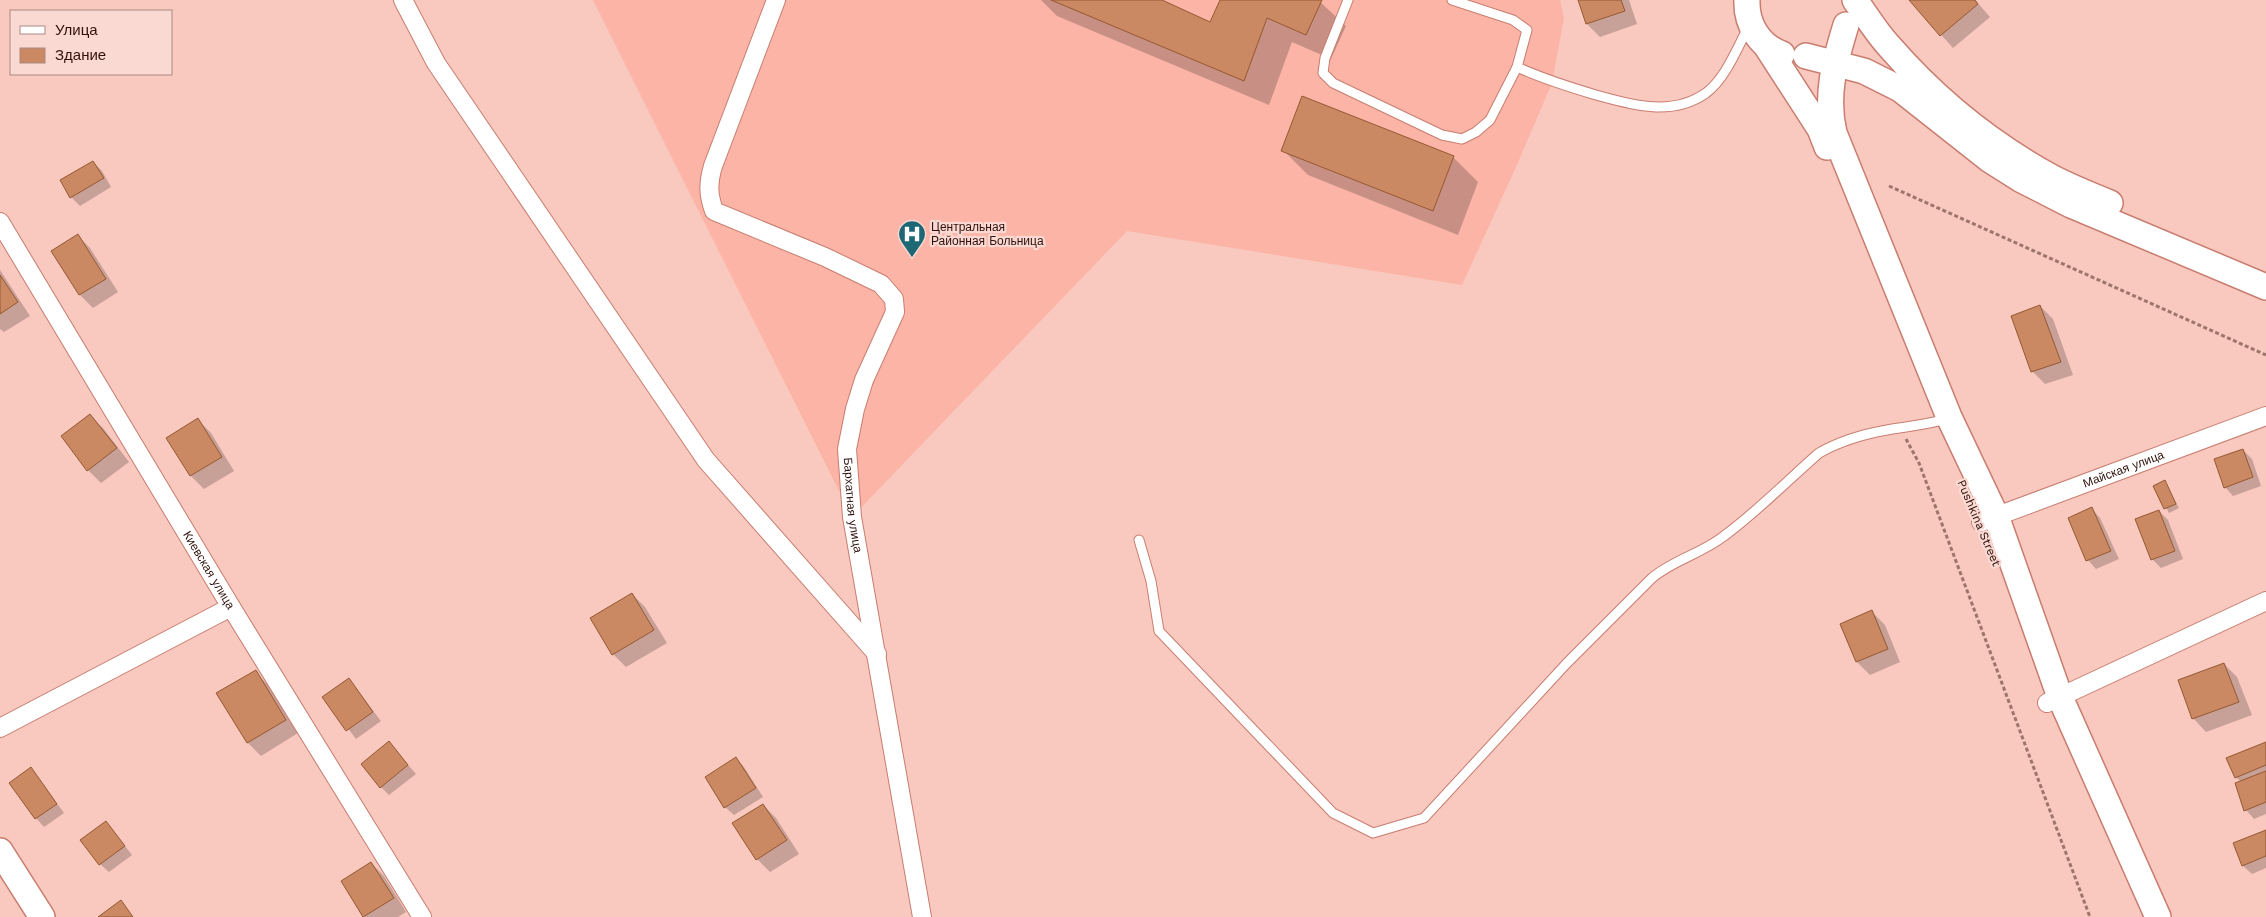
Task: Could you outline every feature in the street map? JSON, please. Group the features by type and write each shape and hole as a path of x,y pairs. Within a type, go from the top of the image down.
{"street":[{"path":"403,0 436,63 706,460 877,655"},
{"name":"Бархатная улица","path":"776,0 711,173 708,196 714,211 825,257 881,284 894,299 895,312 864,380 854,408 847,449 852,516 922,917"},
{"path":"1825,121 1835,63 1849,12 1849,0"},
{"path":"1855,0 1888,45 1938,98 1959,117 2012,154 2052,177 2157,225 2266,270"},
{"name":"Pushkina Street","path":"1749,12 1757,36 1825,121 1890,297 1941,420 1989,519 2054,700 2140,917"},
{"path":"1806,56 1818,53 1830,46 1846,25"},
{"path":"1767,47 1780,54 1806,56 1864,71 1906,94 1990,160 2040,190 2071,205 2266,287"},
{"path":"1825,121 1843,85 1855,77 1876,77"},
{"name":"Киевская улица","path":"0,222 232,607 422,917"},
{"name":"Майская улица","path":"1989,519 2266,416"},
{"path":"2158,917 2054,700 2266,601"},
{"path":"0,728 232,607"},
{"path":"0,851 42,917"}],"lane":[{"path":"1348,0 1325,58 1323,73 1334,83 1442,135 1462,139 1490,120 1517,67 1527,30 1512,20 1452,0"},
{"path":"1517,67 1552,82 1632,105 1666,108 1682,104 1706,93 1721,77 1749,12"},
{"path":"1139,540 1151,581 1159,631 1333,812 1373,833 1424,818 1567,663 1665,567 1703,551 1726,536 1819,453 1834,444 1941,420"}],"path":[{"path":"1889,186 2266,355"},
{"path":"1900,428 1919,463 2090,917"}],"shaded area":[{"name":"Центральная Районная Больница","path":"593,0 1560,0 1564,18 1552,83 1462,285 1127,231 852,517"}],"building":[{"path":"1051,0 1162,0 1210,22 1220,0 1322,0 1306,35 1267,18 1244,81"},
{"path":"1578,0 1621,0 1625,11 1586,24"},
{"path":"1909,0 1975,0 1978,4 1940,36"},
{"path":"1302,96 1454,156 1433,211 1281,151"},
{"path":"93,161 104,178 70,198 60,180"},
{"path":"78,234 106,279 79,295 51,251"},
{"path":"0,275 18,302 0,314"},
{"path":"2040,305 2061,362 2031,372 2011,316"},
{"path":"90,414 117,448 87,471 61,436"},
{"path":"198,418 222,457 190,476 166,438"},
{"path":"2243,449 2253,477 2224,488 2214,459"},
{"path":"2165,480 2176,504 2164,509 2153,486"},
{"path":"2092,507 2111,551 2086,561 2068,518"},
{"path":"2159,510 2175,551 2151,560 2135,519"},
{"path":"632,593 654,630 612,655 590,618"},
{"path":"1872,610 1888,649 1856,662 1840,624"},
{"path":"2224,663 2239,702 2192,719 2178,680"},
{"path":"256,670 286,720 247,743 216,693"},
{"path":"349,678 373,712 346,731 322,697"},
{"path":"389,741 408,765 380,788 361,764"},
{"path":"2266,742 2266,765 2235,778 2226,758"},
{"path":"736,757 756,788 724,808 705,777"},
{"path":"31,767 57,804 35,819 9,783"},
{"path":"2266,771 2266,802 2244,811 2235,783"},
{"path":"763,804 787,840 756,860 732,823"},
{"path":"106,821 125,846 99,865 80,840"},
{"path":"2266,830 2266,856 2242,866 2233,843"},
{"path":"371,862 394,898 363,917 341,881"},
{"path":"121,900 133,917 98,917"}],"place":[{"name":"Центральная Районная Больница","path":"912,258"}]}
